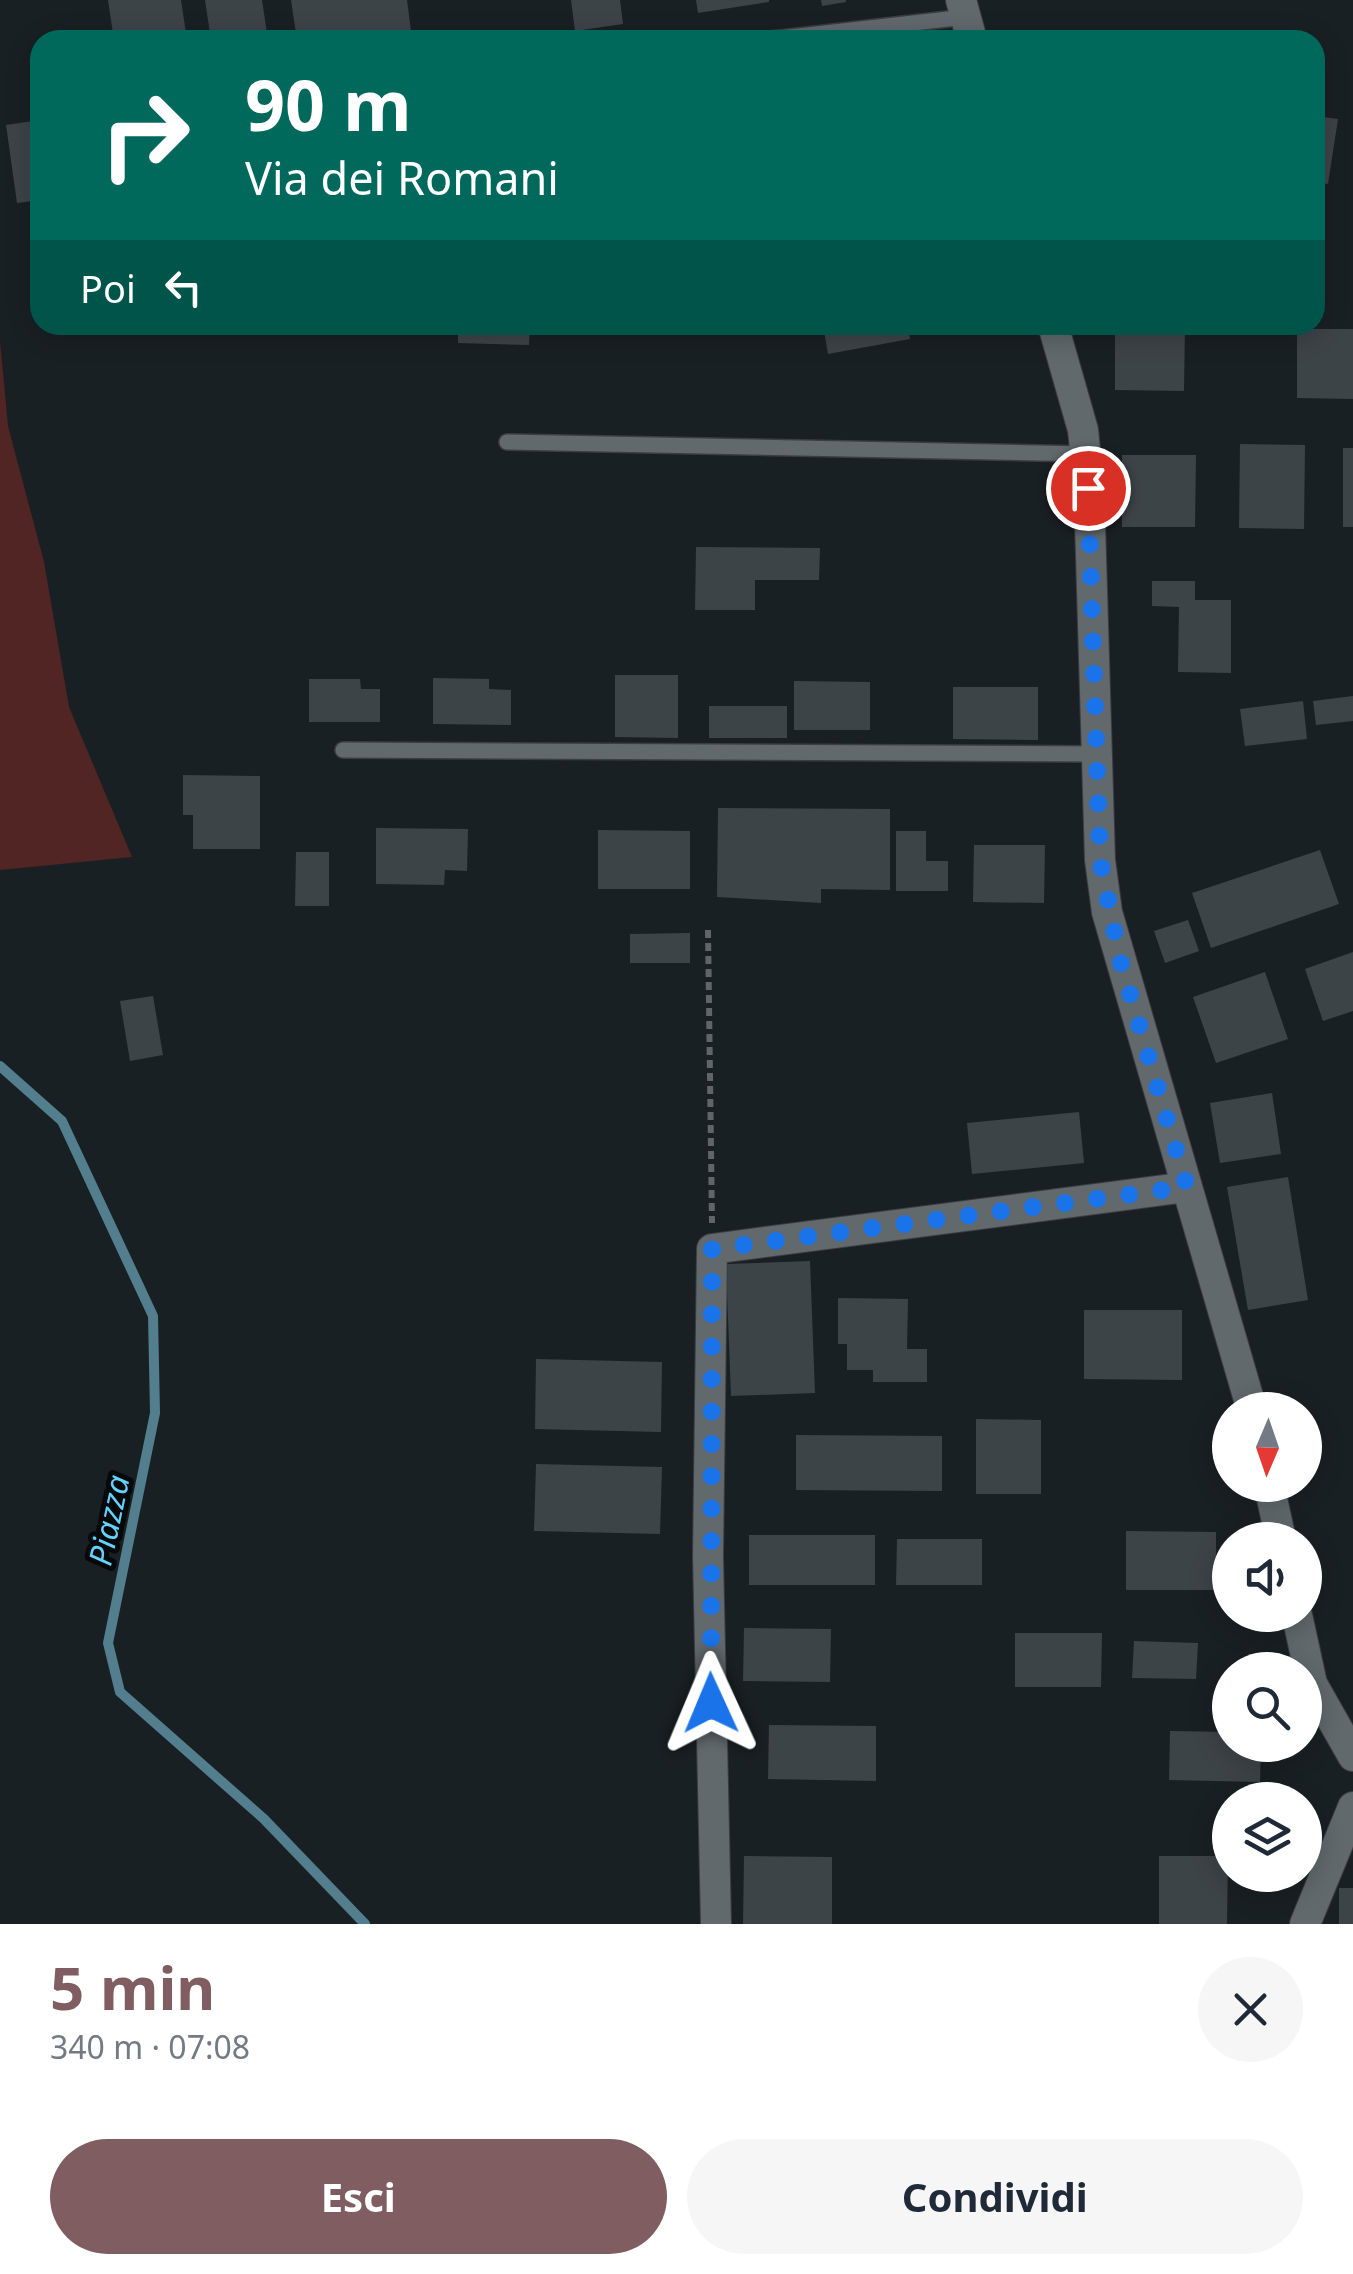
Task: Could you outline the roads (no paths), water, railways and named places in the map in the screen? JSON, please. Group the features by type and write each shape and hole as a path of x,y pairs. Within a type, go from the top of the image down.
{"street":[{"path":"1055,335 1085,454 1100,860 1107,912 1247,1392"},
{"path":"716,1924 708,1556 712,1249 1187,1187"},
{"path":"1301,1632 1312,1684 1353,1756"},
{"path":"1306,1924 1353,1808"}],"lane":[{"path":"860,30 966,19"},
{"path":"506,442 1085,454"},
{"path":"344,750 1097,754"}],"waterway":[{"name":"Piazza","path":"0,1066 62,1121 153,1316 155,1413 108,1643 120,1692 264,1819 365,1924"}]}
